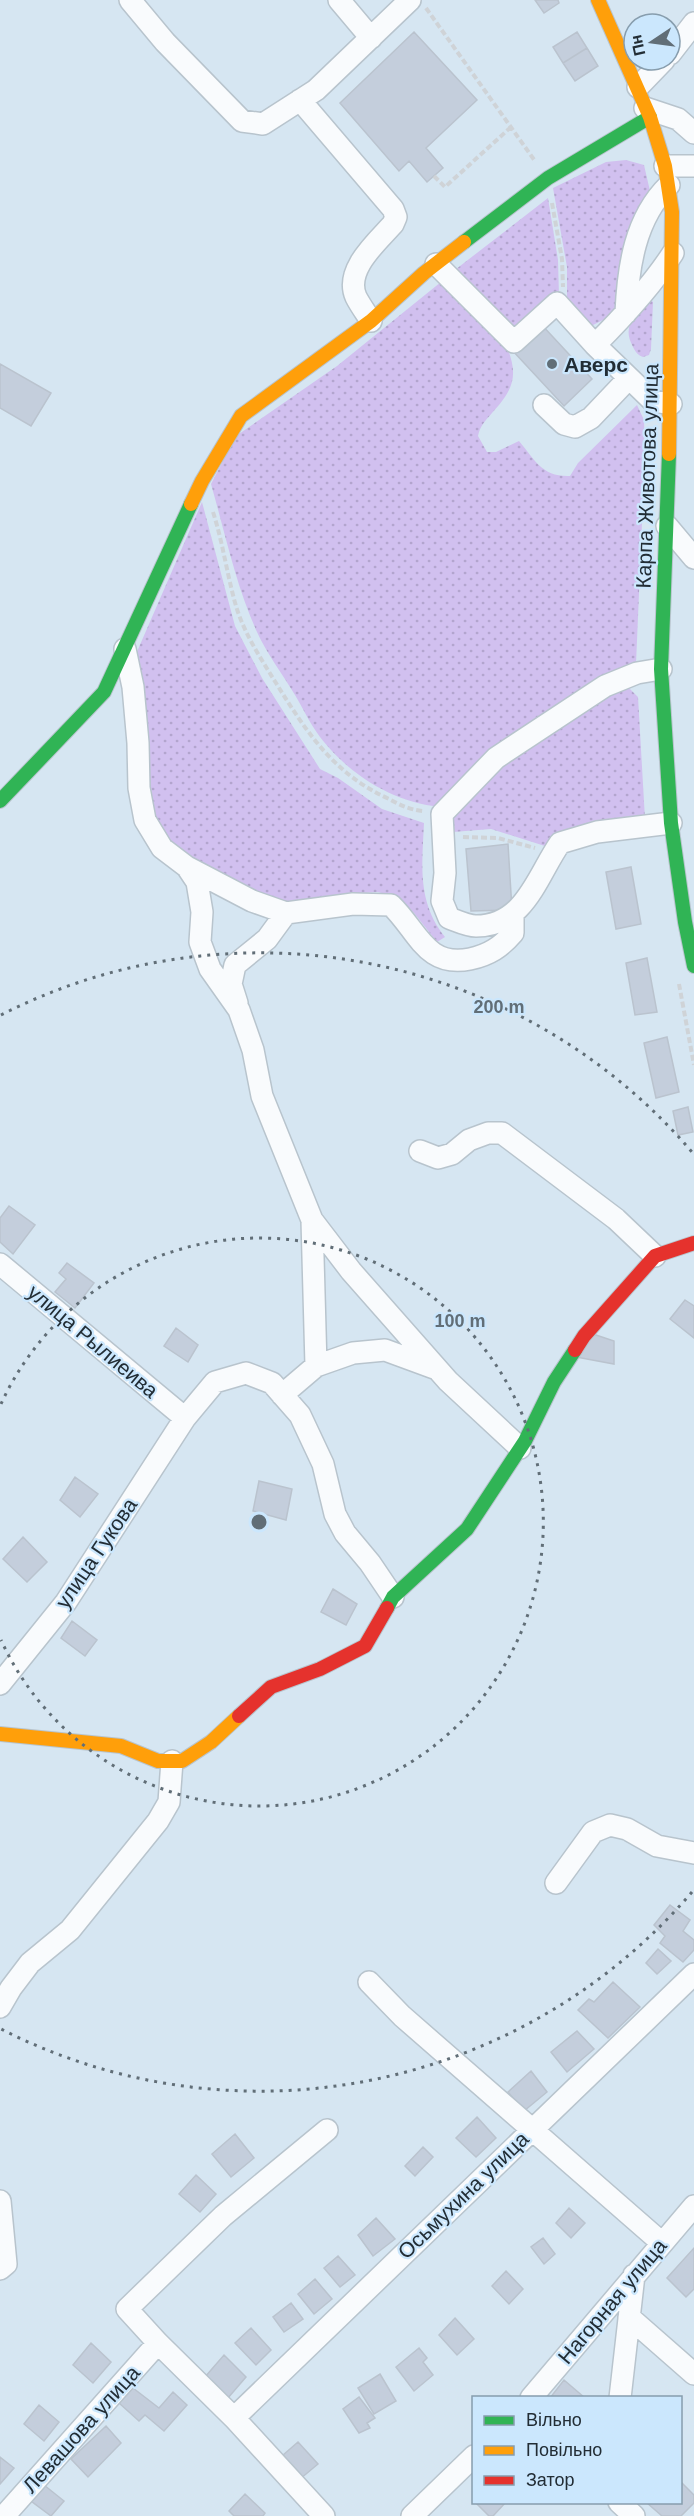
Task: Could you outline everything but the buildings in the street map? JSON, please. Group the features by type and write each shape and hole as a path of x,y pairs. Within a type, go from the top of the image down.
{"street":[{"path":"130,0 165,42 242,121 263,124 316,90 410,0"},
{"path":"339,0 371,38"},
{"name":"Карпа Животова улица","path":"598,0 648,112 667,176 672,212 671,404 661,669 671,823 685,922 694,966"},
{"path":"682,38 694,22"},
{"path":"638,87 652,72"},
{"path":"300,100 393,209 396,217 393,224 359,265 353,280 355,296 371,321"},
{"path":"0,801 105,692 202,481 241,416 371,321 436,264 548,178 648,112 678,119 694,133"},
{"path":"626,313 627,284 633,249 649,207 667,176 694,166"},
{"path":"595,345 626,313 660,272 673,252"},
{"path":"436,264 514,342 557,303 595,345 652,401 671,404"},
{"path":"544,405 564,424 574,427 591,418 629,378"},
{"path":"667,526 694,558"},
{"path":"125,649 133,687 139,788 145,820 162,848 187,867 252,901 286,913 353,904 391,905 436,957 456,962 479,957 501,947 513,933 513,914"},
{"path":"661,669 637,673 605,686 496,758 442,814 445,873 442,901 449,918 476,926 506,920 527,902 560,843 597,832 671,823"},
{"path":"187,867 197,882 202,912 200,942 210,969 239,1010"},
{"path":"286,913 267,939 235,965 231,984 253,1050 262,1096 312,1221 351,1271 437,1369 520,1448"},
{"path":"420,1151 438,1158 452,1154 469,1140 488,1133 502,1133 616,1219 655,1256"},
{"path":"312,1221 316,1366"},
{"path":"0,1734 121,1746 158,1761 182,1761 211,1742 271,1687 320,1669 365,1646 393,1597 467,1529 520,1448 554,1382 584,1336 655,1256 694,1243"},
{"name":"улица Рылиеива","path":"0,1264 185,1418"},
{"path":"282,1395 316,1366 354,1353 385,1350 437,1369"},
{"name":"улица Гукова","path":"0,1684 66,1602 185,1418 215,1382 246,1374 272,1383 300,1415 323,1464 335,1514 345,1533 370,1563 393,1597"},
{"path":"0,2007 11,1988 30,1964 70,1930 159,1821 169,1802 172,1761"},
{"path":"556,1883 593,1832 609,1825 627,1829 657,1846 694,1853"},
{"name":"Осьмухина улица","path":"234,2418 694,1974"},
{"path":"369,1982 402,2016 662,2242"},
{"path":"324,2516 234,2418 127,2309 223,2216 327,2130"},
{"path":"0,2201 6,2264 0,2270"},
{"name":"Нагорная улица","path":"532,2396 694,2206"},
{"path":"620,2396 634,2275"},
{"path":"629,2317 694,2374"},
{"name":"Левашова улица","path":"4,2516 158,2343"},
{"path":"412,2516 472,2458"},
{"path":"621,2504 634,2516"}],"path":[{"path":"421,0 548,178 562,259 564,311"},
{"path":"434,176 445,187 510,127"},
{"path":"212,511 222,541 236,607 258,654 304,729 332,762 369,790 411,810 442,814"},
{"path":"444,837 498,838 524,844 552,855"}],"shaded area":[{"path":"626,160 644,165 650,191 638,220 615,314 589,327 567,299 567,267 553,188 606,162"},
{"path":"548,198 558,260 559,296 514,338 451,273"},
{"path":"441,282 506,345 510,356 513,373 510,389 483,424 478,436 487,452 496,452 519,441 540,466 552,474 570,476 578,463 637,405 644,420 645,452 636,664 440,807 407,800 376,786 361,777 335,755 320,737 257,632 237,578 211,484 236,436 337,366"},
{"path":"647,297 653,302 651,349 649,355 643,357 634,349 630,340 629,326"},
{"path":"202,502 235,626 262,678 320,769 338,778 382,809 424,823 423,883 430,910 445,937 437,942 414,913 398,898 378,892 343,894 287,904 250,888 168,845 154,816 136,654"},
{"path":"628,687 638,697 645,819 548,847 491,829 453,832 447,819 499,763 589,705"}],"traffic: fast":[{"path":"464,242 548,178 650,117"},
{"path":"669,454 661,669 671,823 685,922 694,966"},
{"path":"0,801 104,692 191,504"},
{"path":"387,1608 393,1597 467,1529 525,1441 554,1382 575,1350"}],"traffic: slow":[{"path":"598,0 650,117 665,166 672,212 669,454"},
{"path":"191,504 241,416 371,321 424,273 464,242"},
{"path":"0,1734 121,1746 158,1761 182,1761 211,1742 239,1716"}],"traffic: jam":[{"path":"575,1350 584,1336 655,1256 694,1243"},
{"path":"239,1716 271,1687 320,1669 365,1646 387,1608"}],"place":[{"name":"Аверс","path":"552,364"}]}
